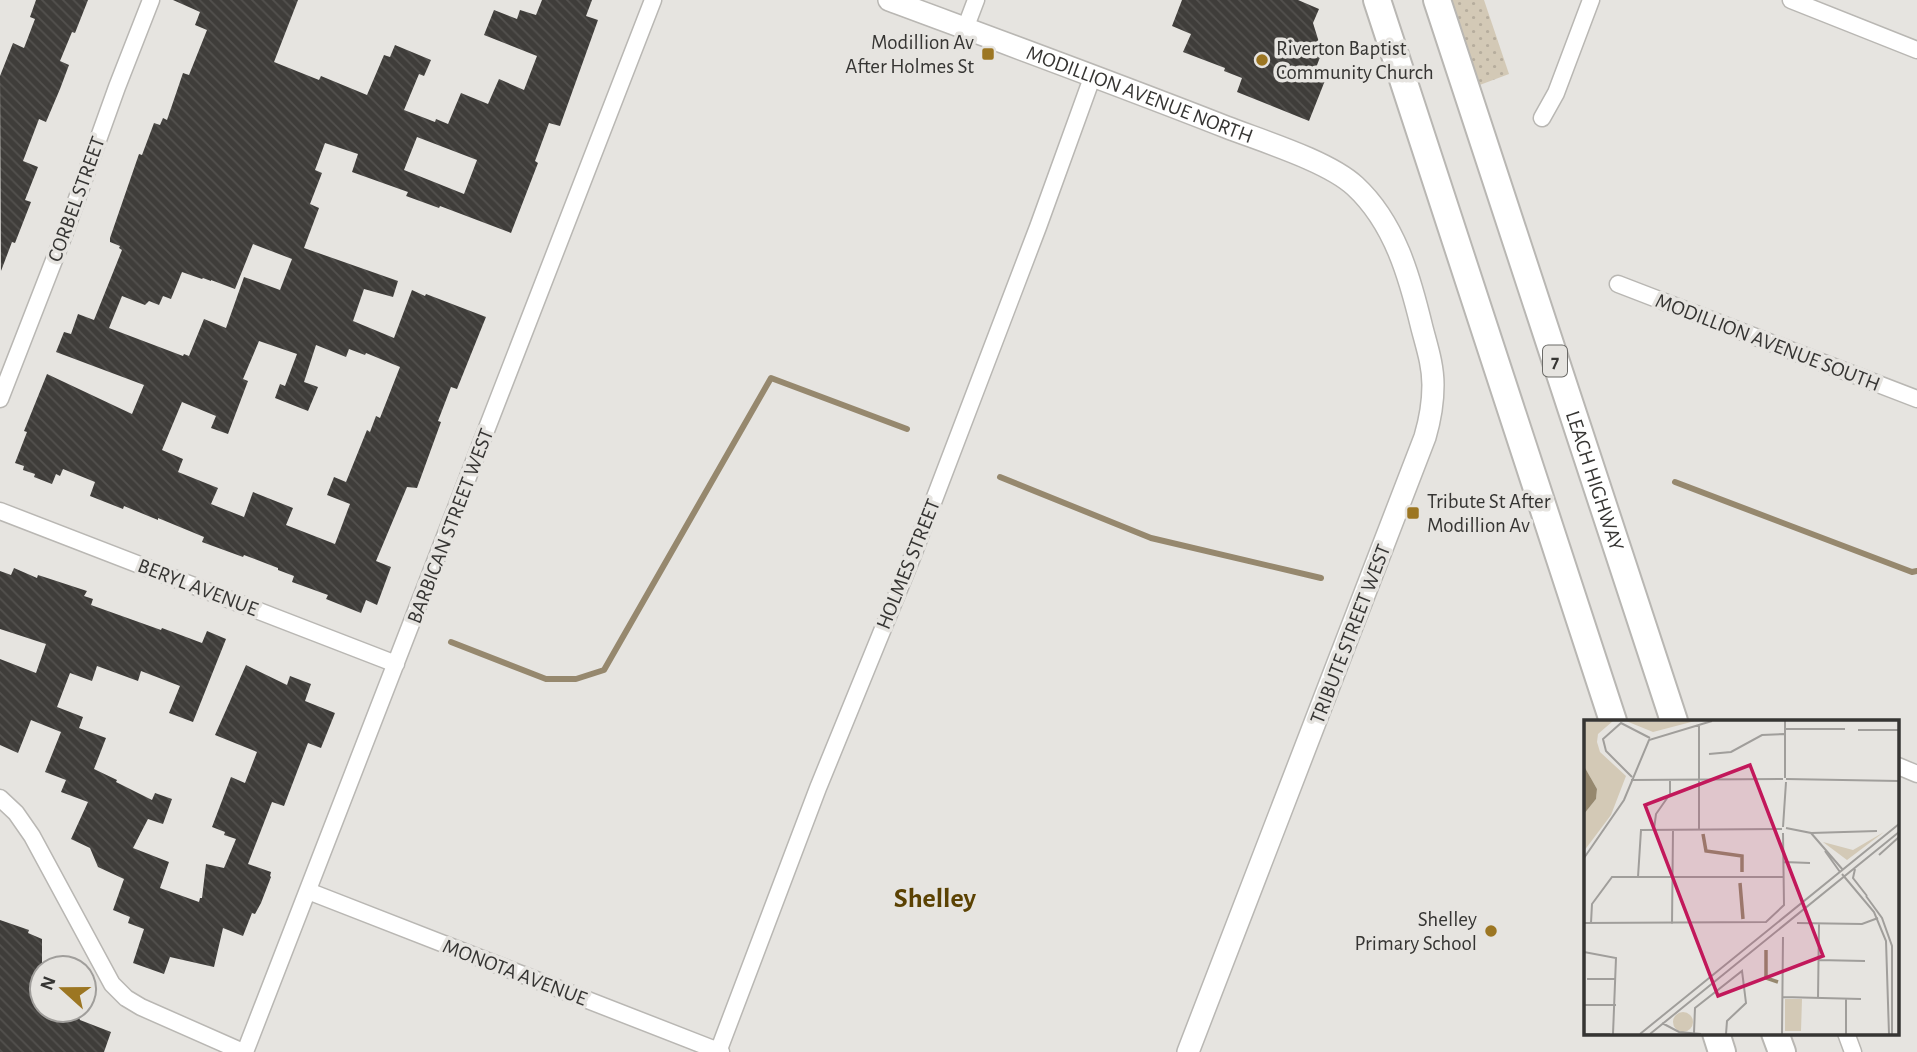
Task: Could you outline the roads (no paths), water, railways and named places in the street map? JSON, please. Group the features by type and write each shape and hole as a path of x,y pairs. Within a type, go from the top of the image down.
{"highway":[{"path":"1377,0 1613,720"},
{"name":"LEACH HIGHWAY","path":"1437,0 1674,720"},
{"path":"1716,1034 1722,1052"},
{"path":"1775,1034 1782,1052"}],"street":[{"name":"CORBEL STREET","path":"0,398 151,0"},
{"name":"BARBICAN STREET WEST","path":"244,1052 653,0"},
{"name":"MODILLION AVENUE NORTH","path":"890,0 1093,75 1301,157 1336,173 1355,186 1376,211"},
{"path":"965,29 976,0"},
{"path":"1542,118 1556,93 1591,0"},
{"path":"1791,0 1917,50"},
{"name":"HOLMES STREET","path":"719,1052 818,788 911,560 1093,75"},
{"name":"TRIBUTE STREET WEST","path":"1188,1052 1430,421 1433,385 1431,363 1414,295 1394,239 1376,211"},
{"name":"MODILLION AVENUE SOUTH","path":"1618,284 1917,399"},
{"name":"BERYL AVENUE","path":"0,511 396,664"},
{"path":"1899,766 1917,774"},
{"path":"0,798 16,813 32,836 112,984 141,1007 244,1052"},
{"name":"MONOTA AVENUE","path":"308,891 719,1052"},
{"path":"1846,1034 1853,1052"}],"waterway":[{"path":"451,642 546,679 576,679 604,670 771,378 907,429"},
{"path":"1000,477 1151,538 1321,578"},
{"path":"1675,482 1912,572 1917,571"}],"place":[{"name":"Modillion Av After Holmes St","path":"988,54"},
{"name":"Riverton Baptist Community Church","path":"1262,60"},
{"name":"Tribute St After Modillion Av","path":"1413,513"},
{"name":"Shelley Primary School","path":"1491,931"}],"district":[{"name":"Shelley","path":"935,897"}]}
